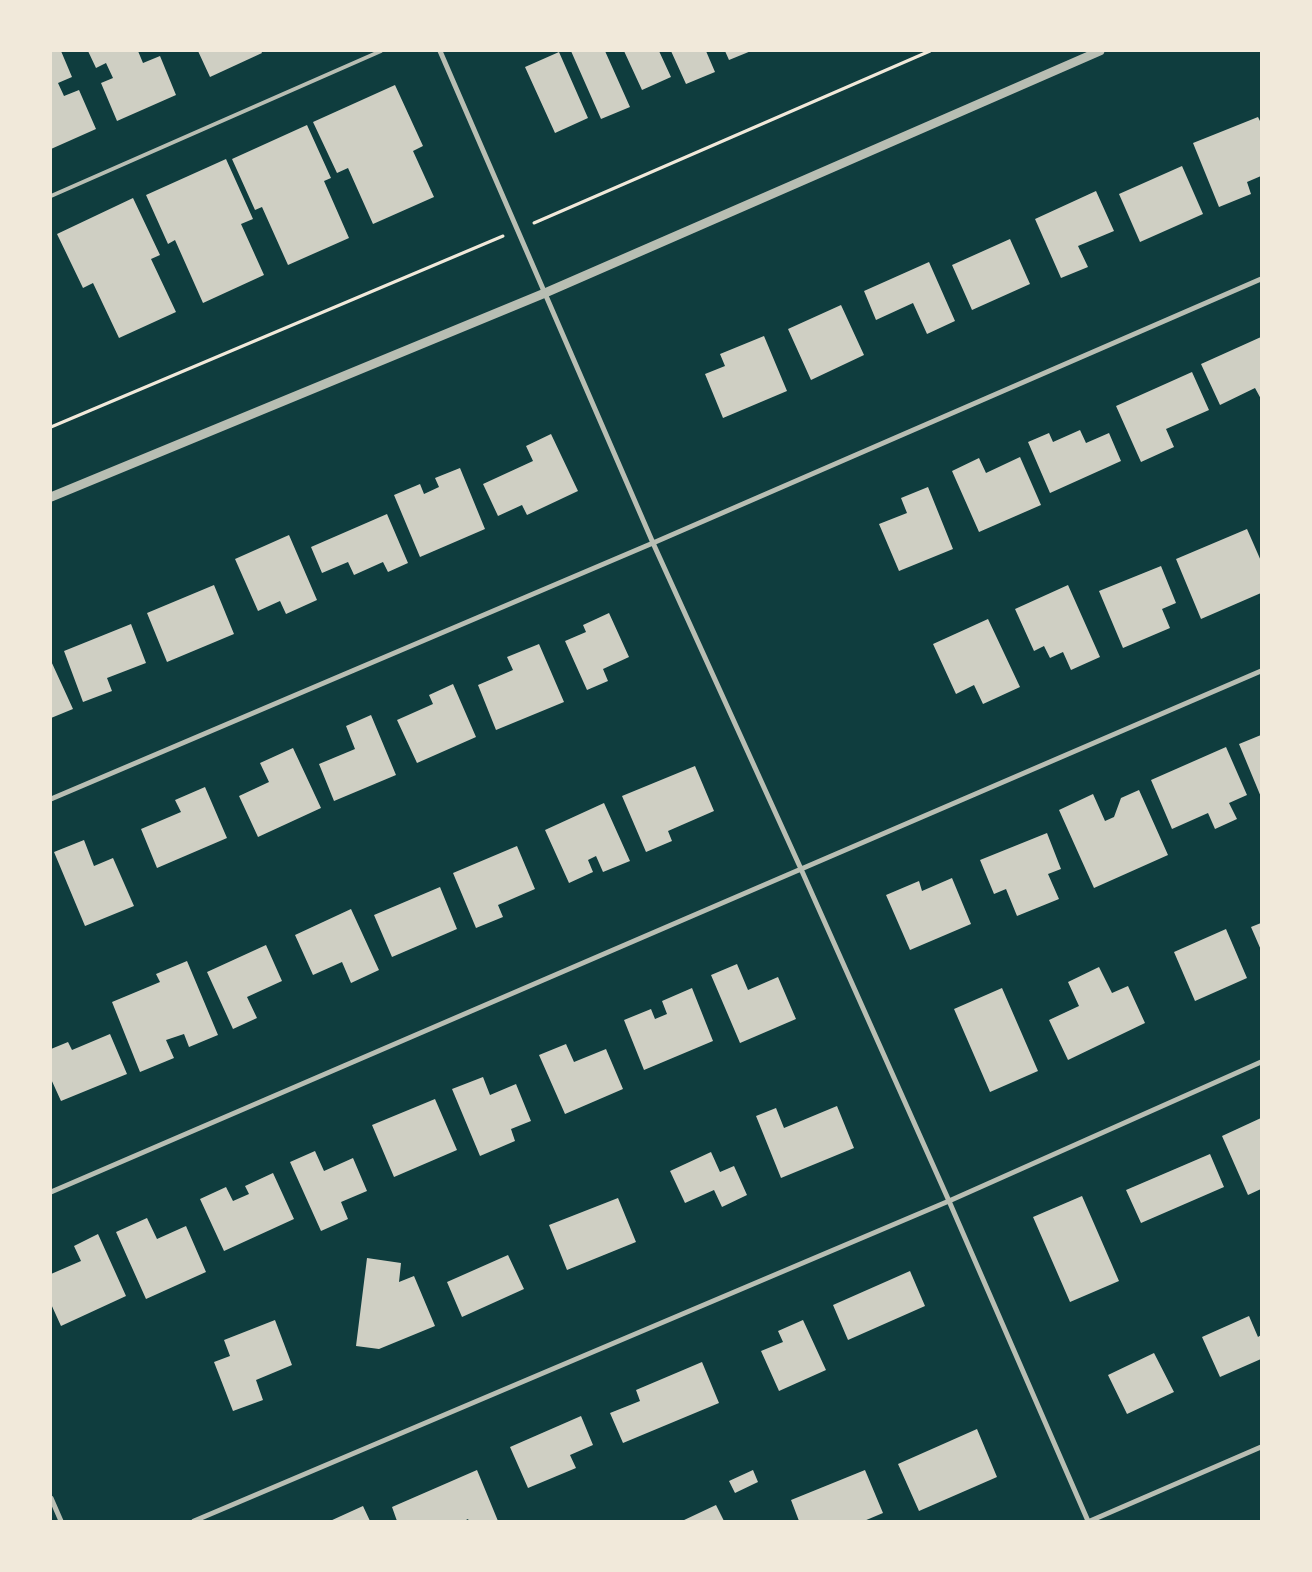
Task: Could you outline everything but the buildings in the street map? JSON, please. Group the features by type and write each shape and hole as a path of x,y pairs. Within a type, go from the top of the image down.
{"street":[{"path":"440,51 653,544 801,869 1089,1521 1261,1447"},
{"path":"51,498 545,293 1100,51"},
{"path":"51,799 653,544 1261,279"},
{"path":"51,1192 1261,671"},
{"path":"194,1521 949,1201 1261,1062"},
{"path":"51,1498 61,1521"}],"lane":[{"path":"51,196 381,51"}],"path":[{"path":"51,427 518,230 930,51"}]}
